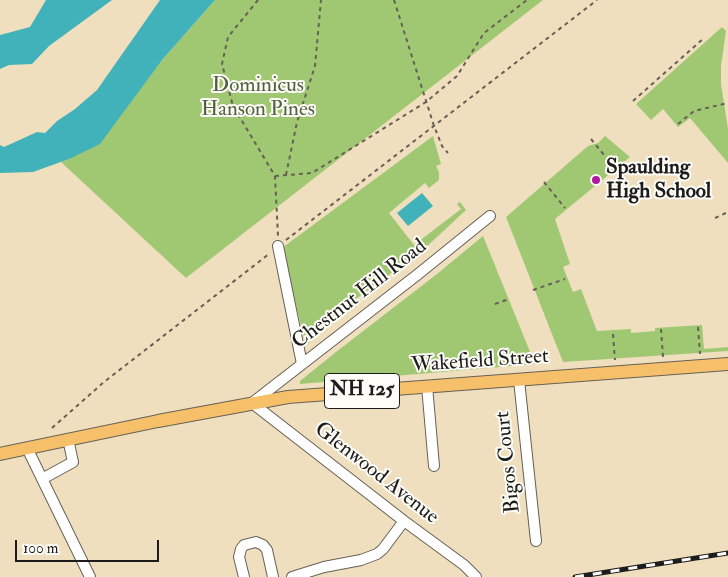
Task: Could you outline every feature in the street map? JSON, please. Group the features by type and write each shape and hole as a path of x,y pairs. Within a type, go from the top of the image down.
{"main road":[{"name":"Wakefield Street","path":"0,454 68,439 288,397 728,364"}],"street":[{"name":"Chestnut Hill Road","path":"252,403 490,216"},
{"path":"278,246 302,364"},
{"name":"Bigos Court","path":"518,380 536,541"},
{"path":"427,386 434,466"},
{"name":"Glenwood Avenue","path":"252,403 464,565 476,577"},
{"path":"42,479 73,462 68,439"},
{"path":"27,448 90,577"},
{"path":"292,577 378,554 384,549 404,521"},
{"path":"244,577 239,557 241,549 244,545 256,542 263,544 267,550 273,577"}],"path":[{"path":"258,0 228,36 222,64 233,106 275,176 278,246"},
{"path":"286,175 297,122 315,66 321,0"},
{"path":"394,0 434,126 442,146 448,153"},
{"path":"275,176 312,173 426,102 457,76 484,33 527,0"},
{"path":"52,428 104,382 597,0"},
{"path":"633,101 704,38"},
{"path":"678,124 694,111 728,103"},
{"path":"591,139 613,166"},
{"path":"544,182 565,208"},
{"path":"715,218 728,212"},
{"path":"532,290 565,278"},
{"path":"495,304 509,299"},
{"path":"698,327 700,355"},
{"path":"661,329 663,357"},
{"path":"613,334 615,360"}],"green space":[{"name":"Dominicus Hanson Pines","path":"215,0 543,0 186,278 61,162 69,159 162,60"},
{"path":"722,27 726,31 721,66 721,84 728,129 728,163 690,118 678,127 663,109 651,120 636,104"},
{"path":"433,136 441,164 436,166 439,172 439,180 429,188 425,183 389,213 414,245 461,209 457,204 460,202 466,210 423,250 323,323 324,328 306,346 282,248"},
{"path":"605,136 630,157 555,219 570,264 563,267 573,292 581,289 597,331 631,329 631,333 655,331 655,328 702,325 704,349 728,347 728,351 563,362 506,217 588,146 598,143"},
{"path":"483,236 535,364 300,384 300,381"}],"water":[{"path":"46,0 112,0 49,46 32,64 9,65 0,69 0,35 30,27"},
{"path":"160,0 215,0 162,60 100,144 69,159 33,172 0,173 0,145 4,147 37,132 45,133 57,121 75,109 97,90"},
{"path":"422,193 433,206 408,226 397,213"}],"railway":[{"path":"575,577 728,553"}],"place":[{"name":"Spaulding High School","path":"596,180"}]}
